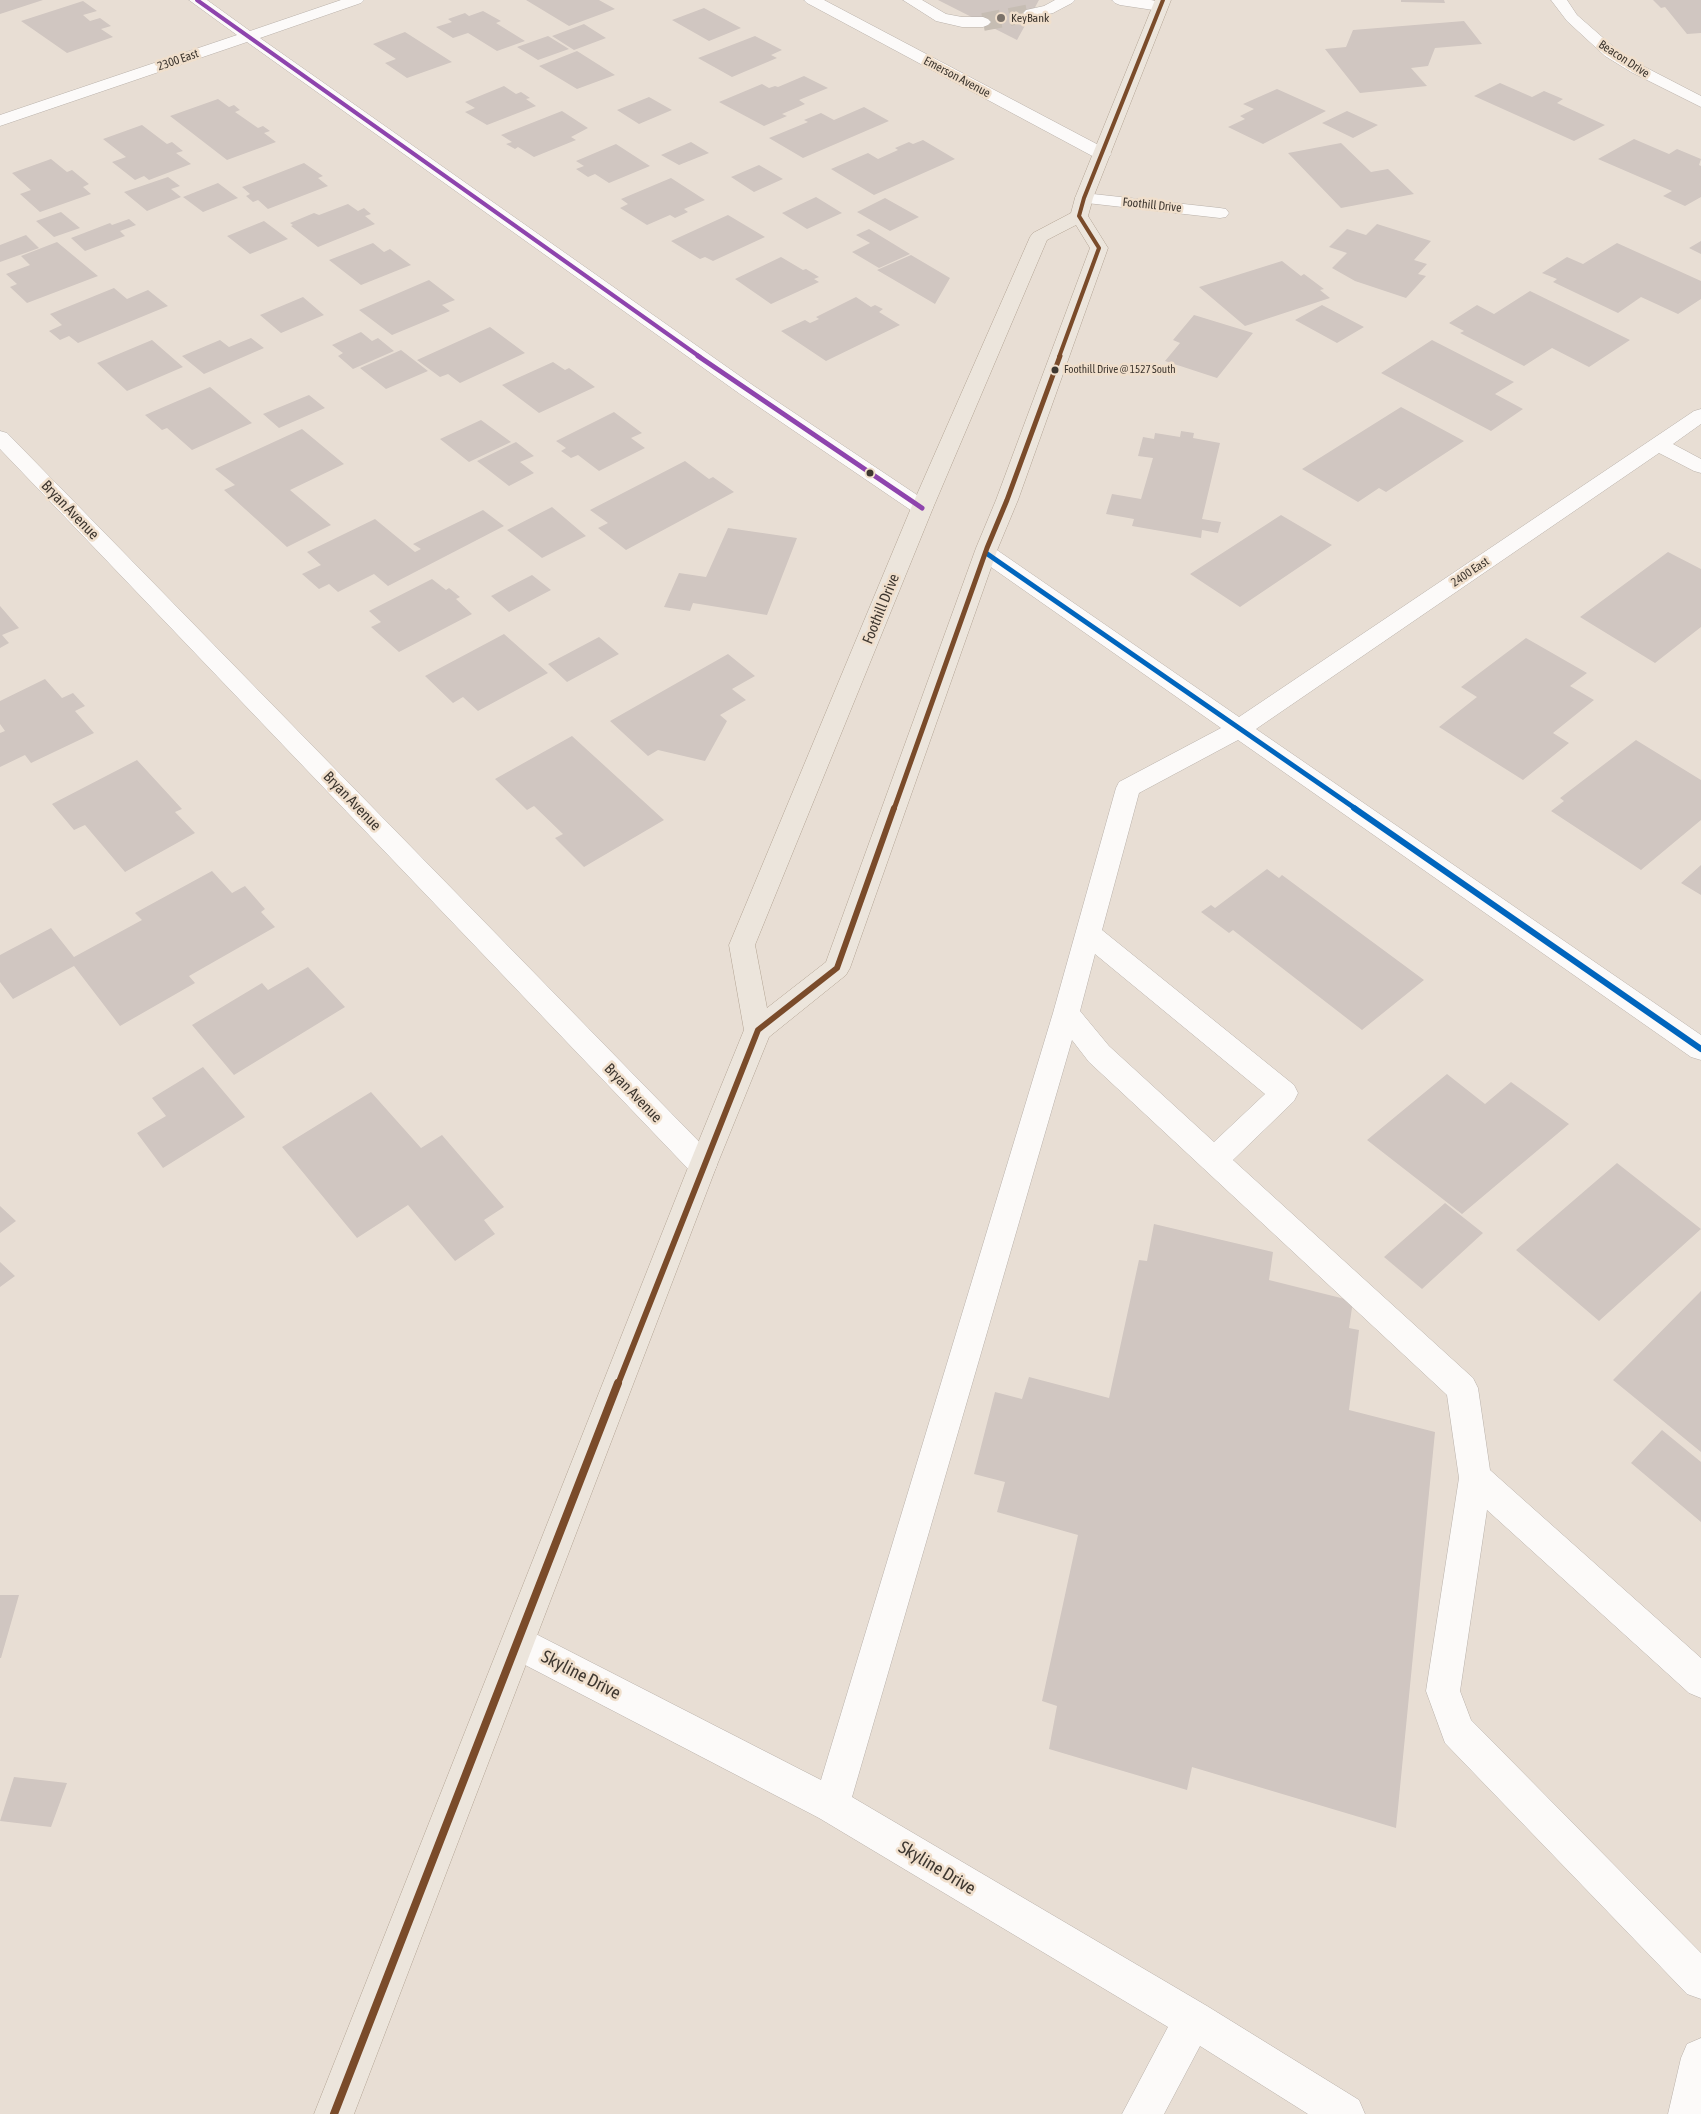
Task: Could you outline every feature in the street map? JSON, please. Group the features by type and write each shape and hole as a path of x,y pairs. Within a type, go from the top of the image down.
{"main road":[{"path":"334,2114 758,1030 837,968 986,553 1099,248 1082,207 1162,3"},
{"name":"Foothill Drive","path":"758,1030 742,945 922,508 1039,237 1082,207"}],"street":[{"path":"197,0 747,390 922,508"},
{"name":"2300 East","path":"0,121 356,0"},
{"name":"Emerson Avenue","path":"814,0 1102,154"},
{"path":"912,0 941,18 962,22 983,22"},
{"path":"1031,13 1048,10 1067,0"},
{"path":"1120,0 1162,3"},
{"name":"Beacon Drive","path":"1559,0 1578,24 1611,53 1644,74 1701,102"},
{"name":"Foothill Drive","path":"1082,207 1220,213"},
{"name":"2400 East","path":"832,1805 1066,1013 1128,788 1239,729 1701,415"},
{"name":"Bryan Avenue","path":"0,437 704,1165"},
{"path":"1658,444 1701,466"},
{"path":"986,553 1701,1049"},
{"path":"1088,933 1284,1093 1214,1160"},
{"path":"1066,1013 1099,1054 1462,1388 1475,1478 1443,1691 1457,1731 1701,1980"},
{"path":"1475,1478 1701,1681"},
{"name":"Skyline Drive","path":"518,1643 832,1805 1193,2020 1345,2114"},
{"path":"1142,2114 1193,2020"},
{"path":"1688,2114 1701,2058"}],"building":[{"path":"0,0 43,0 0,14"},
{"path":"526,0 599,0 615,9 569,26"},
{"name":"KeyBank","path":"938,0 1039,0 1017,40"},
{"path":"1401,0 1444,0 1445,3 1401,2"},
{"path":"1653,0 1701,0 1701,33 1687,34 1665,7 1661,8"},
{"path":"83,1 97,11 83,15 90,21 100,18 111,26 101,29 113,37 67,53 21,21"},
{"path":"704,8 741,28 709,41 672,20"},
{"path":"483,11 501,21 496,23 525,41 497,51 468,33 453,38 436,27 452,22 448,19 465,13 469,16"},
{"path":"1464,21 1482,44 1435,48 1428,66 1411,68 1427,86 1360,93 1325,49 1346,47 1353,30"},
{"path":"584,24 606,38 574,50 552,36"},
{"path":"405,32 452,62 407,78 385,63 396,59 373,44"},
{"path":"548,36 569,49 538,60 517,47"},
{"path":"755,36 782,50 771,55 777,58 732,77 698,58"},
{"path":"577,51 615,75 577,89 539,66"},
{"path":"804,76 828,88 799,100 805,104 782,114 787,116 764,126 719,102 762,84 769,88 778,87"},
{"path":"1500,83 1532,97 1544,91 1563,99 1557,103 1605,125 1574,141 1474,96"},
{"path":"504,86 516,94 521,92 530,98 526,99 536,106 487,125 465,112 475,108 465,102"},
{"path":"1277,89 1326,111 1263,144 1228,127 1245,119 1240,116 1254,109 1243,104"},
{"path":"649,97 672,110 639,124 617,110"},
{"path":"218,99 229,107 234,105 240,110 235,112 258,128 263,126 270,131 264,133 276,142 227,160 170,116"},
{"path":"864,107 889,121 803,158 769,138 808,122 804,120 821,113 834,120"},
{"path":"562,111 588,128 571,137 576,140 534,157 518,147 515,149 506,144 512,142 501,135"},
{"path":"1347,111 1378,125 1353,138 1322,123"},
{"path":"142,125 167,144 172,142 183,151 176,153 191,164 149,180 144,176 135,180 112,162 126,157 103,139"},
{"path":"1634,139 1669,154 1677,149 1701,159 1699,165 1701,166 1701,197 1685,206 1663,196 1672,191 1598,159"},
{"path":"923,140 955,159 874,195 831,169 868,153 878,159 898,150 895,148 909,142 913,144"},
{"path":"691,142 709,153 679,165 661,155"},
{"path":"1341,143 1371,172 1388,169 1414,194 1341,208 1288,153"},
{"path":"616,144 650,166 609,183 595,174 588,177 576,169 584,166 576,161"},
{"path":"51,159 67,172 72,170 89,184 83,187 91,194 40,212 20,194 31,190 12,173"},
{"path":"304,163 323,176 318,178 328,186 268,209 258,200 253,202 246,196 250,194 242,187"},
{"path":"759,165 783,179 754,192 731,177"},
{"path":"168,177 180,186 171,189 181,197 147,211 124,192"},
{"path":"671,178 705,200 684,209 688,212 675,218 670,215 647,225 620,208 628,204 621,199"},
{"path":"218,183 238,198 203,212 183,197"},
{"path":"816,197 842,213 807,229 782,213"},
{"path":"885,198 919,217 890,231 857,212"},
{"path":"348,204 358,211 364,208 371,214 365,216 375,224 318,247 291,226 293,225 290,223 314,213 319,215"},
{"path":"61,212 80,228 54,237 36,221"},
{"path":"728,215 765,237 713,261 705,257 700,259 671,241"},
{"path":"129,219 136,225 120,231 125,236 85,251 71,238 110,223 112,225"},
{"path":"264,221 288,239 250,254 227,236"},
{"path":"1377,224 1431,241 1414,260 1427,264 1418,274 1426,276 1406,298 1355,281 1332,268 1347,253 1329,247 1347,229 1366,235"},
{"path":"869,229 910,254 879,268 852,252 870,243 856,235"},
{"path":"26,235 39,248 0,262 0,245"},
{"path":"1701,241 1701,254 1689,248"},
{"path":"57,242 98,276 27,303 10,287 17,284 6,274 30,265 21,256"},
{"path":"373,243 384,252 390,249 411,265 361,285 329,260"},
{"path":"1617,243 1701,281 1701,299 1678,314 1641,297 1618,313 1553,282 1557,279 1542,273 1567,257 1583,264"},
{"path":"911,255 950,278 935,304 877,270"},
{"path":"781,257 819,277 814,279 819,282 771,304 735,279"},
{"path":"1282,261 1301,276 1304,274 1324,289 1320,290 1330,298 1245,326 1199,287"},
{"path":"429,280 455,300 442,305 450,311 392,335 359,310"},
{"path":"114,288 127,299 148,290 168,306 78,343 69,336 60,340 49,331 62,325 50,314"},
{"path":"1530,291 1630,340 1589,367 1552,348 1524,366 1460,333 1464,331 1449,323 1477,305 1494,314"},
{"path":"303,297 324,315 281,333 260,315"},
{"path":"856,297 871,307 875,305 883,309 879,312 900,325 826,361 781,331 805,320 810,323 819,319 816,317"},
{"path":"1322,305 1364,327 1337,343 1295,320"},
{"path":"1194,315 1253,333 1217,378 1165,361 1180,343 1173,340"},
{"path":"490,327 525,353 460,383 448,374 440,377 417,360"},
{"path":"361,332 372,341 378,338 394,351 353,369 338,356 343,353 332,345"},
{"path":"251,338 264,348 204,374 182,356 220,340 229,347"},
{"path":"152,340 183,367 127,391 97,363"},
{"path":"1432,340 1514,382 1495,394 1523,409 1491,431 1381,373"},
{"path":"401,350 428,371 386,389 360,368"},
{"path":"553,362 565,370 569,368 595,387 539,413 502,385"},
{"path":"210,387 252,423 192,450 167,428 162,430 145,415"},
{"path":"309,395 325,408 279,428 263,414"},
{"path":"1401,407 1464,441 1386,492 1379,488 1358,502 1302,469"},
{"path":"614,412 642,433 631,438 645,448 599,471 578,455 571,458 561,451 566,448 556,441"},
{"path":"481,420 511,442 469,462 440,439"},
{"path":"302,429 344,464 290,490 331,525 287,547 224,490 235,485 215,469"},
{"path":"1181,431 1194,433 1193,438 1220,443 1202,519 1221,522 1218,533 1202,530 1201,538 1132,526 1134,519 1106,514 1112,494 1141,499 1153,458 1138,456 1143,437 1154,439 1155,433 1180,437"},
{"path":"516,442 534,456 520,462 534,473 509,486 477,461"},
{"path":"685,461 709,479 713,477 734,492 626,550 598,528 608,523 590,510"},
{"path":"552,507 586,536 542,558 507,530"},
{"path":"483,510 504,526 388,586 374,574 338,592 329,584 319,589 302,574 321,565 307,552 375,519 415,552 421,549 413,544"},
{"path":"1281,515 1332,545 1240,607 1190,574"},
{"path":"728,528 797,538 767,615 693,603 690,611 664,607 679,573 706,577"},
{"path":"1668,552 1701,569 1701,627 1655,663 1580,617"},
{"path":"532,575 551,590 509,612 491,596"},
{"path":"432,579 446,590 449,588 460,597 456,599 472,614 399,652 371,627 381,622 369,611"},
{"path":"0,606 19,628 2,635 9,643 0,648"},
{"path":"504,634 548,673 478,711 463,697 453,703 425,676"},
{"path":"599,637 619,654 567,682 548,664"},
{"path":"1526,638 1587,673 1570,686 1594,700 1553,733 1569,743 1523,780 1439,727 1477,697 1461,687"},
{"path":"728,654 755,676 732,689 746,700 720,715 727,721 705,761 658,750 648,756 610,721"},
{"path":"45,679 62,698 73,693 85,706 75,711 94,733 31,763 25,755 0,767 0,733 5,731 0,724 0,701"},
{"path":"572,736 664,820 584,867 555,838 563,834 534,806 527,810 495,779"},
{"path":"1636,740 1701,780 1701,820 1641,870 1551,811 1564,801 1560,798"},
{"path":"137,760 182,809 175,812 195,833 125,872 85,825 74,830 52,804"},
{"path":"1701,865 1701,895 1681,883"},
{"path":"1267,869 1279,878 1282,875 1424,980 1362,1030 1233,930 1229,933 1201,912 1211,905 1215,908"},
{"path":"212,871 232,893 245,886 265,909 261,912 275,927 189,976 195,983 120,1026 74,966 13,999 0,982 0,955 51,928 74,957 142,920 135,913"},
{"path":"308,967 345,1007 234,1075 192,1025 262,983 268,990"},
{"path":"203,1067 245,1117 163,1168 137,1133 166,1116 152,1098"},
{"path":"1447,1074 1485,1104 1511,1082 1569,1124 1462,1214 1367,1140"},
{"path":"371,1092 421,1148 442,1135 504,1207 484,1220 495,1234 455,1261 408,1205 357,1238 282,1147"},
{"path":"1617,1163 1701,1229 1599,1321 1516,1250"},
{"path":"1445,1203 1483,1233 1422,1289 1384,1257"},
{"path":"0,1206 16,1221 0,1233"},
{"path":"1154,1224 1273,1252 1269,1280 1353,1301 1349,1328 1359,1330 1349,1410 1435,1432 1396,1828 1192,1767 1187,1790 1049,1749 1057,1706 1042,1701 1078,1535 997,1512 1005,1482 974,1474 995,1392 1022,1399 1029,1377 1109,1398 1139,1260 1147,1261"},
{"path":"0,1262 15,1276 0,1287"},
{"path":"1701,1291 1701,1452 1613,1380"},
{"path":"1662,1430 1701,1462 1701,1522 1631,1463"},
{"path":"0,1595 19,1595 1,1658 0,1658"},
{"path":"14,1777 67,1783 51,1827 0,1821"}],"tunnel":[{"path":"983,22 1031,13"}],"transit line":[{"path":"197,0 747,390 922,508"},
{"path":"334,2114 703,1165 758,1030 837,968 987,548 1007,500 1099,248 1079,216 1084,198 1163,0"},
{"path":"986,553 1701,1049"}],"place":[{"name":"KeyBank","path":"1001,18"},
{"name":"Foothill Drive @ 1527 South","path":"1055,370"}]}
